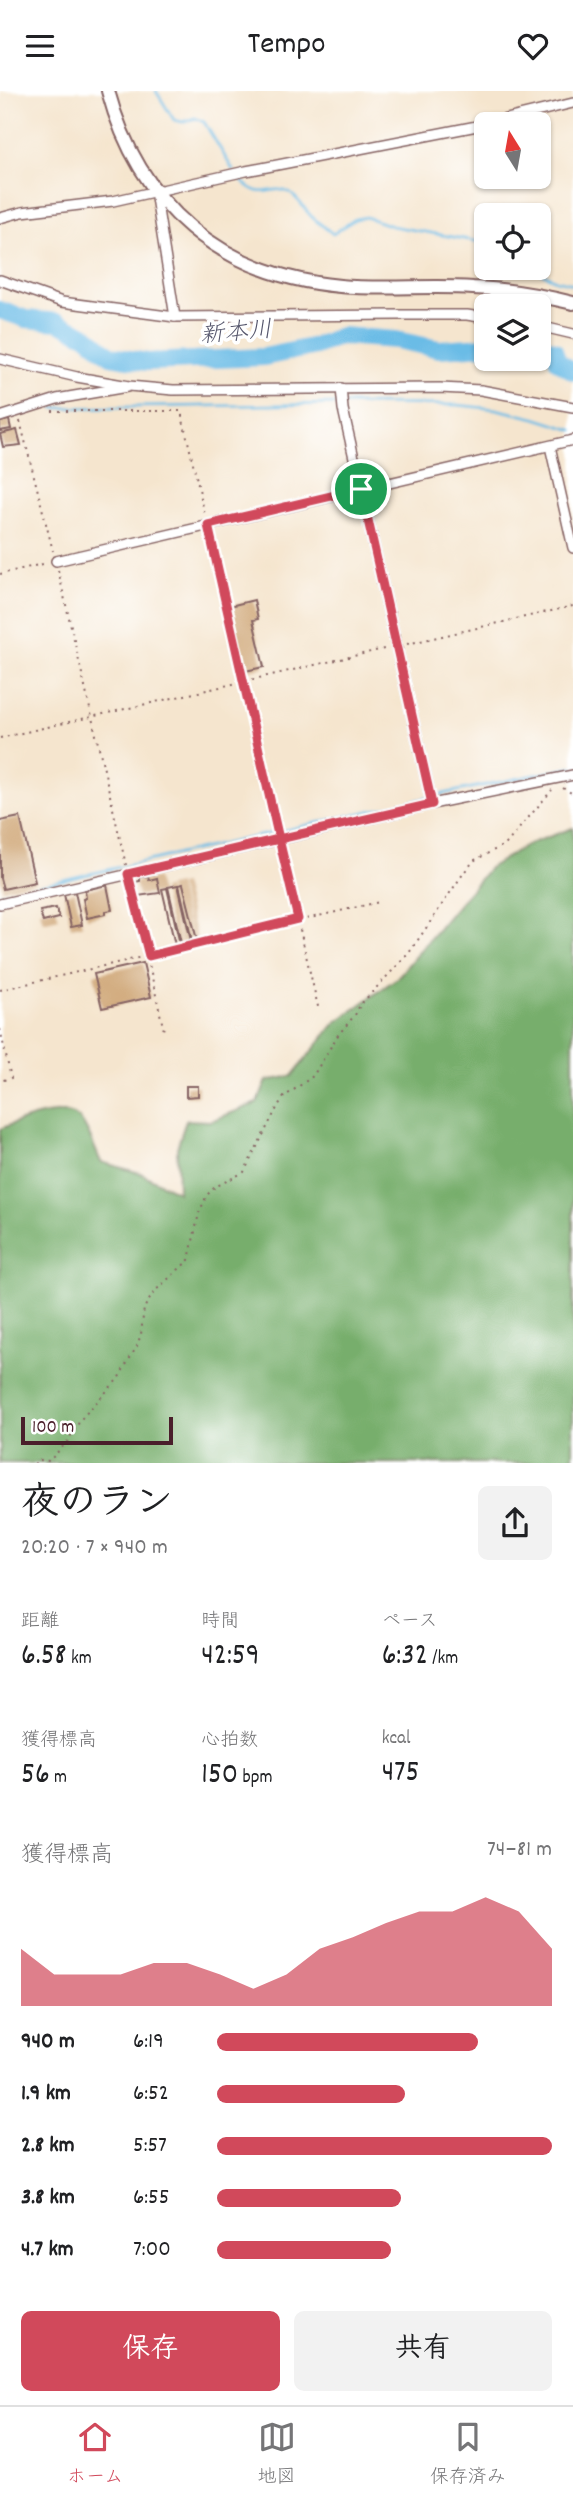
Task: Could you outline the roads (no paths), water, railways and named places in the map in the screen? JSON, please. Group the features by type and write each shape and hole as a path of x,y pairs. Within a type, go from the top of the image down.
{"street":[{"path":"108,91 116,121 131,155 155,191 190,229 228,253 281,277 340,286 474,288 540,295 573,303"},
{"path":"0,218 22,212 113,201 246,171 482,125 573,103"},
{"path":"155,191 175,317"},
{"path":"0,280 62,302 175,317 414,315 474,318"},
{"path":"551,329 573,334"},
{"path":"0,359 129,387 173,390 481,390 573,407"},
{"path":"0,417 78,394 123,390 129,387"},
{"path":"341,388 343,409 432,804"},
{"path":"56,561 573,440"},
{"path":"550,446 573,548"},
{"path":"0,904 432,804 573,775"}],"waterway":[{"path":"156,91 174,120 183,122 195,118 204,122 233,170"},
{"path":"238,177 253,190 282,190 292,194 314,219 333,234 355,219 366,217 392,226 474,241"},
{"path":"551,278 573,284"},
{"name":"新本川","path":"0,310 26,319 58,322 87,336 111,356 147,362 264,357 316,346 341,336 396,340 439,349 474,347"},
{"name":"新本川","path":"551,349 558,361 573,371"},
{"path":"54,408 457,405 496,409 573,430"},
{"path":"433,796 573,767"},
{"path":"0,894 427,798"}]}
